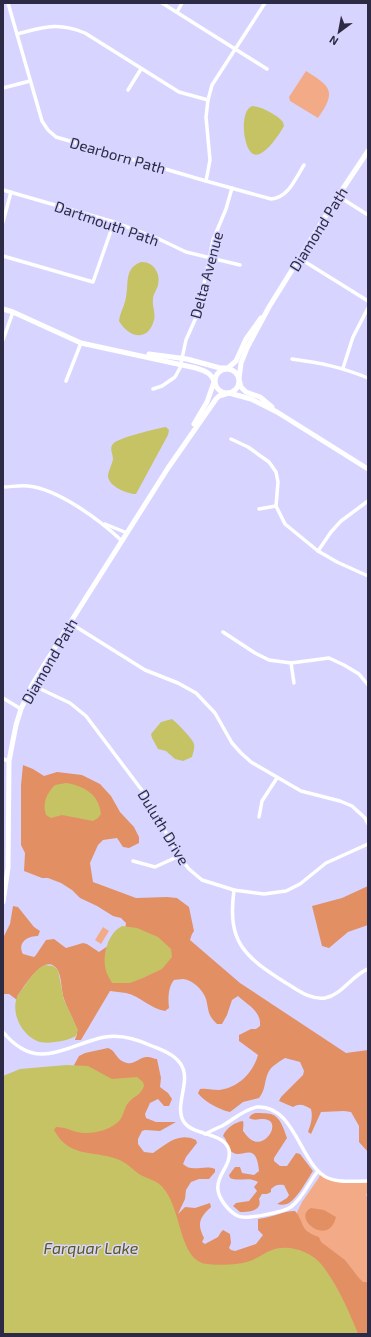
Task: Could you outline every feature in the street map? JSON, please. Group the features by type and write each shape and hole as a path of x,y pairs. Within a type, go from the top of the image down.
{"street":[{"name":"Dearborn Path","path":"8,3 42,121 48,130 56,137 206,181 271,198 279,198 286,193 304,165"},
{"path":"162,3 267,69"},
{"path":"177,12 182,3"},
{"path":"206,181 210,160 206,117 212,85 265,3"},
{"path":"17,34 49,26 72,28 85,34 179,92 208,100"},
{"path":"128,90 141,69"},
{"path":"3,88 30,81"},
{"name":"Diamond Path","path":"168,468 212,403 219,396 234,391 236,388 241,363 247,348 269,307 338,196 367,155"},
{"name":"Delta Avenue","path":"182,362 186,340 198,312 214,240 232,188"},
{"name":"Dartmouth Path","path":"3,190 114,222 161,240 186,252 209,259 240,265"},
{"path":"3,222 11,192"},
{"path":"338,196 368,215"},
{"path":"3,256 93,282 114,222"},
{"path":"299,258 368,301"},
{"name":"Diamond Path","path":"3,902 8,868 9,761 21,709 32,685 168,468 207,402 219,372 229,368 236,361 246,338 269,307"},
{"path":"343,368 353,336 368,308"},
{"path":"3,309 82,343 225,369 234,372 244,390 260,397 277,412"},
{"path":"3,340 13,312"},
{"path":"66,381 82,343"},
{"path":"292,359 343,368 368,378"},
{"path":"182,362 207,372 220,390 251,399 277,412 368,469"},
{"path":"153,389 162,386 175,377 182,362"},
{"path":"231,439 248,447 269,462 276,472 278,482 276,506 285,524 318,551 337,562 368,576"},
{"path":"3,486 28,486 50,491 102,523 127,533"},
{"path":"318,551 331,532 341,521 368,501"},
{"path":"259,509 276,506"},
{"path":"102,523 122,541"},
{"path":"70,623 145,670 178,683 196,693 215,713 232,743 251,762 301,791 340,801 352,806 365,818 368,824"},
{"path":"222,632 268,660 291,663 329,658 358,674 368,685"},
{"path":"291,663 294,683"},
{"name":"Duluth Drive","path":"32,685 70,703 86,716 144,793 179,856 189,869 202,880 234,890 264,894 286,891 300,884 326,863 368,844"},
{"path":"3,698 21,709"},
{"path":"3,759 9,761"},
{"path":"259,817 262,801 277,778"},
{"path":"133,861 155,867 179,856"},
{"path":"234,890 232,908 233,925 238,940 247,955 260,966 307,996 318,998 328,997 368,969"},
{"path":"3,1032 20,1048 38,1054 62,1051 102,1037 124,1037 145,1043 170,1054 180,1064 184,1075 181,1111 184,1123 192,1129 221,1140 228,1149 229,1161 219,1180 218,1190 220,1197 229,1210 238,1216 246,1217 279,1212 290,1208 299,1199 318,1171"},
{"path":"205,1134 247,1110 258,1107 272,1109 280,1114 288,1123 318,1171 327,1178 338,1181 368,1181"}],"shaded area":[{"path":"306,71 321,81 326,86 328,91 329,96 327,102 318,118 290,101 289,97"},
{"path":"23,765 44,776 57,772 82,775 100,784 111,796 120,812 134,827 139,837 139,843 129,848 123,847 117,838 103,840 98,845 90,863 93,882 136,898 177,898 189,907 194,931 190,940 240,983 346,1053 368,1050 368,1152 359,1142 359,1126 351,1112 321,1112 311,1134 308,1132 312,1118 311,1109 302,1105 293,1107 279,1101 281,1097 303,1075 304,1071 300,1062 285,1058 271,1068 267,1076 263,1092 259,1098 243,1102 230,1112 212,1105 200,1096 198,1093 200,1089 226,1089 238,1083 244,1078 256,1062 258,1055 239,1041 239,1035 260,1026 259,1016 254,1009 238,996 232,1000 222,1024 217,1024 210,1015 203,992 194,983 187,980 174,980 170,990 169,1008 165,1011 155,1008 131,995 110,991 81,1040 75,1040 77,1030 64,999 59,972 52,965 47,965 41,968 29,979 17,997 17,1000 9,994 3,994 3,938 10,924 13,906 18,907 34,927 40,931 38,936 30,937 24,941 21,947 23,954 34,957 46,940 54,939 66,948 83,943 99,952 124,935 126,923 121,918 113,916 80,898 72,890 61,883 24,871 25,853 21,845 21,785"},
{"path":"368,886 368,925 348,932 329,948 322,946 312,906 342,898"},
{"path":"103,927 109,931 101,944 95,940"},
{"path":"108,1048 113,1051 120,1060 127,1063 133,1063 145,1057 157,1059 161,1078 160,1087 168,1093 172,1099 169,1106 164,1106 158,1099 150,1103 145,1114 146,1118 156,1122 176,1122 160,1131 142,1131 138,1139 138,1144 144,1152 153,1153 173,1140 184,1137 190,1138 196,1140 197,1143 186,1157 183,1164 190,1168 207,1167 215,1169 215,1172 209,1179 199,1179 191,1182 186,1190 185,1199 178,1214 185,1207 195,1208 210,1203 211,1207 200,1221 200,1229 204,1238 202,1242 205,1244 218,1237 223,1230 230,1234 231,1243 229,1248 231,1250 235,1251 256,1244 263,1235 258,1230 258,1219 295,1211 308,1232 319,1237 321,1242 345,1260 363,1282 368,1282 368,1334 358,1334 343,1302 261,1263 204,1267 73,1158 44,1128 84,1083 74,1065 79,1056 85,1053"},
{"path":"255,1113 268,1113 277,1118 280,1121 287,1138 274,1158 274,1161 280,1166 287,1166 296,1153 300,1154 313,1171 298,1195 287,1204 277,1204 289,1195 284,1185 278,1185 271,1189 271,1192 262,1194 259,1199 259,1206 257,1208 251,1211 240,1212 233,1206 236,1203 249,1201 257,1191 254,1187 258,1182 251,1179 234,1179 230,1178 229,1175 235,1167 240,1167 242,1173 254,1175 259,1171 257,1161 252,1153 248,1152 236,1154 230,1151 223,1136 226,1130 231,1126 243,1121 243,1131 247,1136 253,1141 258,1142 264,1140 271,1132 271,1123 265,1119 254,1120 249,1118"},
{"path":"321,1173 338,1181 368,1181 368,1191 366,1195 368,1198 368,1334 358,1334 333,1284 311,1256 302,1251 279,1249 302,1202"},
{"path":"311,1208 324,1210 336,1217 332,1226 326,1230 313,1228 305,1218 306,1213"}],"water":[{"path":"252,106 269,111 283,122 284,126 267,149 257,155 250,151 245,138 244,130 245,115 248,109"},
{"path":"141,262 149,263 155,269 159,281 153,297 155,315 154,320 147,332 143,335 138,335 127,331 119,321 127,292 128,276 132,268"},
{"path":"166,427 169,430 168,435 136,494 128,493 115,487 109,481 108,477 113,459 111,449 113,444 129,436"},
{"path":"172,719 188,735 194,744 192,757 183,761 175,759 166,751 158,749 152,738 151,734 161,722"},
{"path":"66,783 79,786 94,796 100,807 101,814 98,818 93,821 62,815 51,818 46,815 45,802 50,791 55,785"},
{"path":"122,926 137,928 158,937 171,949 172,957 162,969 143,978 130,983 112,983 106,971 105,952 109,940"},
{"path":"45,965 53,966 58,970 64,1000 78,1030 76,1036 56,1042 45,1043 31,1038 22,1028 16,1016 15,1003 18,995 34,973"},
{"name":"Farquar Lake","path":"66,1065 88,1066 112,1079 137,1077 143,1082 144,1086 141,1091 127,1104 122,1117 115,1124 105,1130 88,1133 56,1127 54,1130 60,1139 67,1145 81,1152 107,1156 120,1160 139,1174 158,1183 166,1191 171,1202 188,1249 194,1258 202,1263 219,1265 246,1262 278,1248 292,1248 311,1255 327,1271 347,1307 358,1334 3,1334 3,1076 20,1069"}]}
